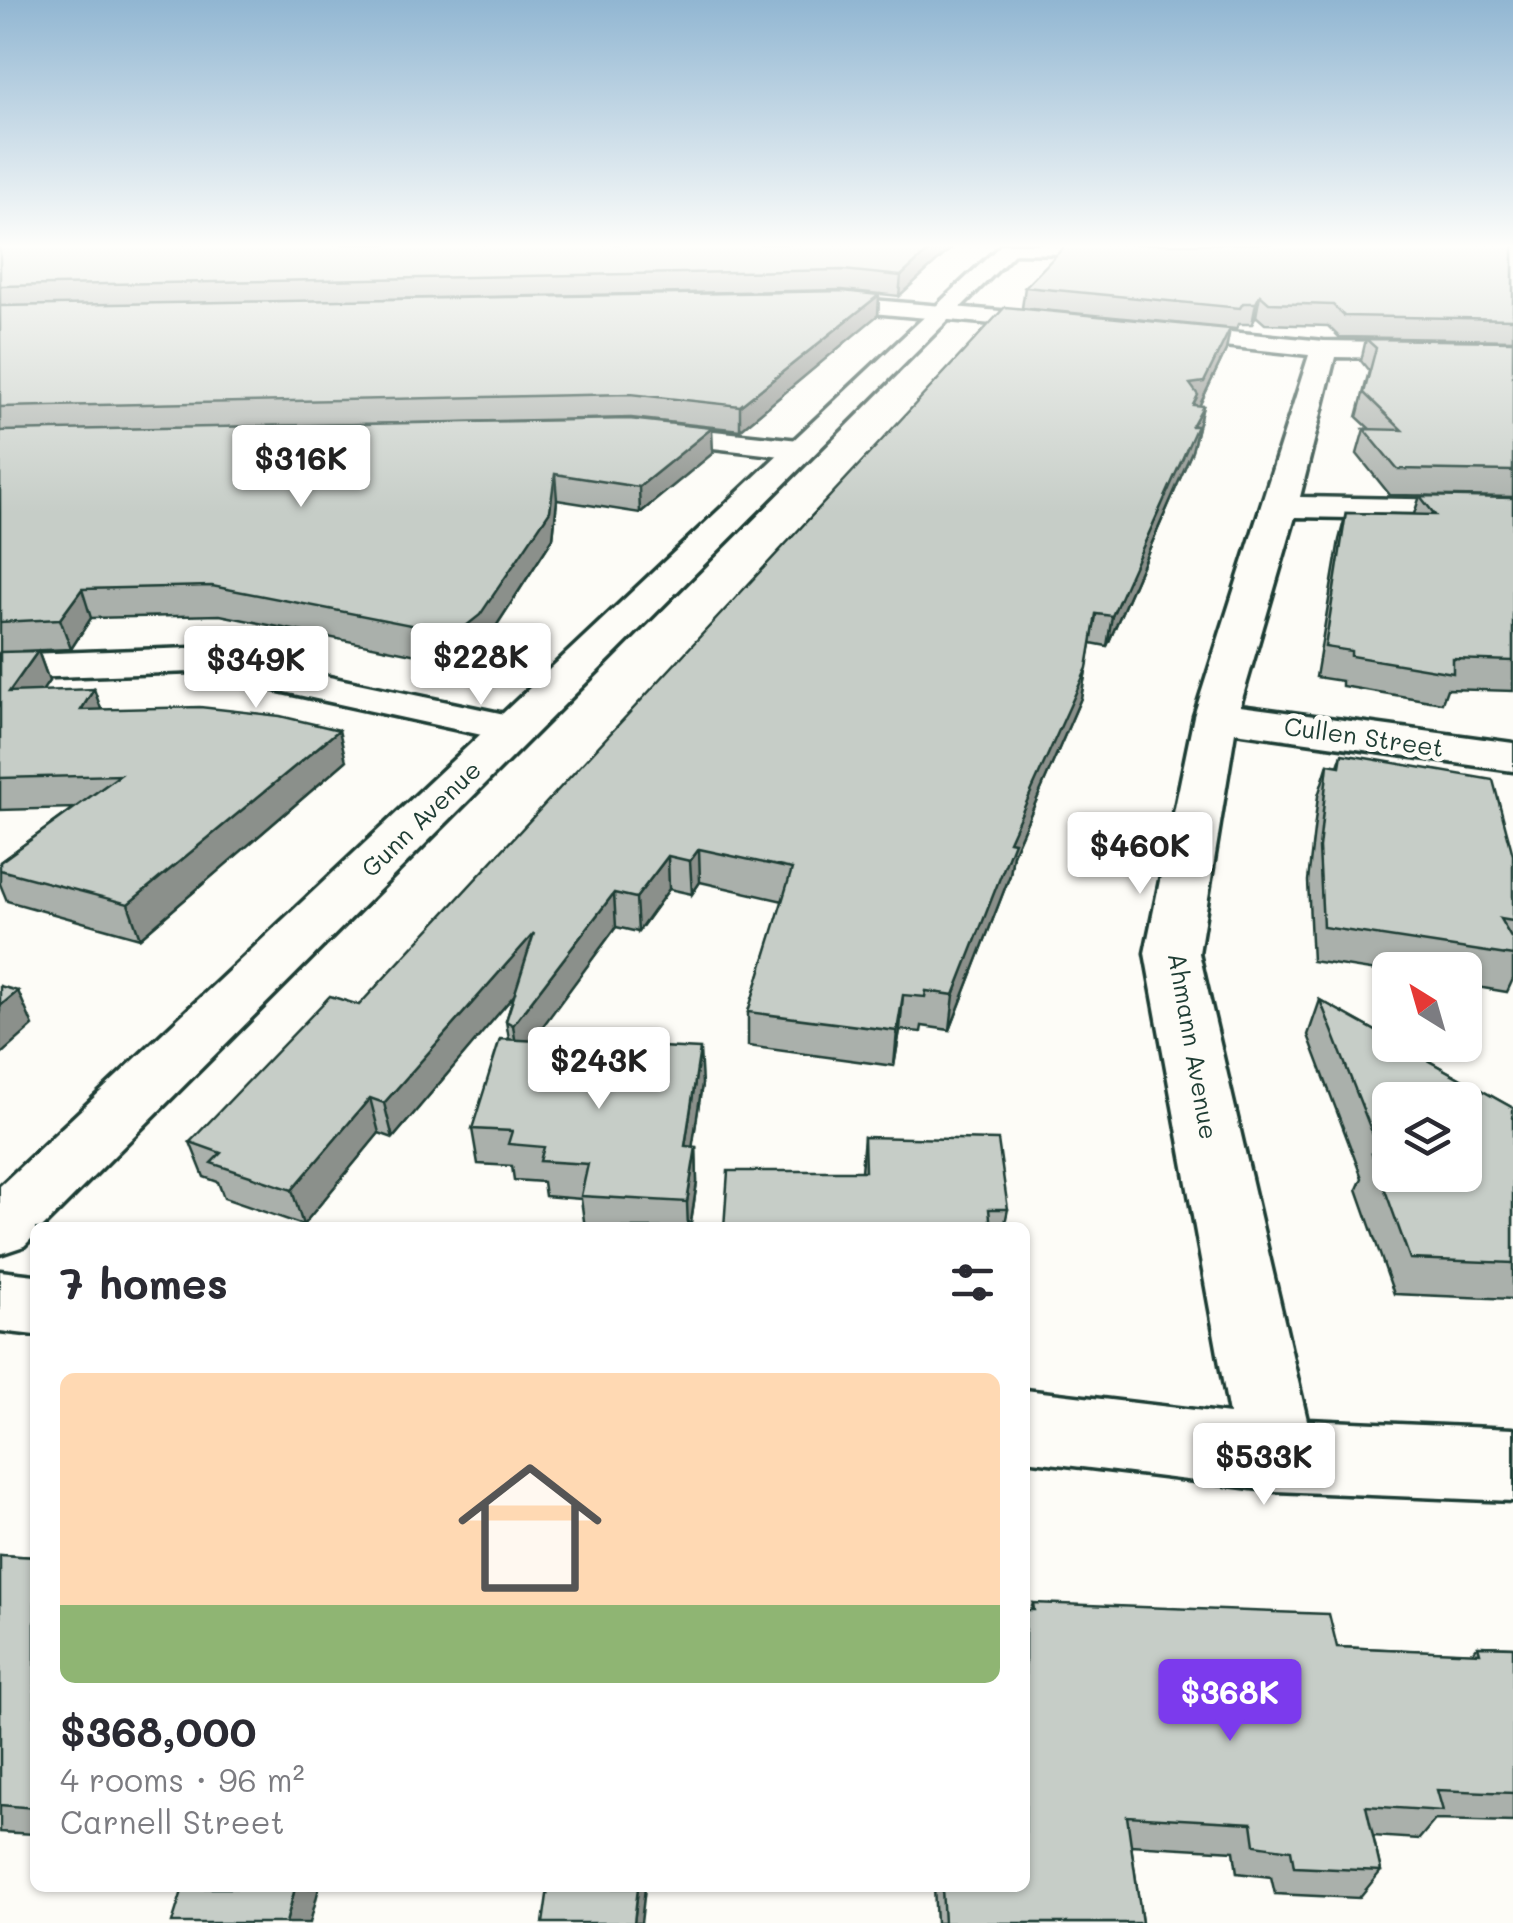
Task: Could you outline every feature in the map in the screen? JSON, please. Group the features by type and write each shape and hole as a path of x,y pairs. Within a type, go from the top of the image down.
{"street":[{"name":"Gunn Avenue","path":"0,1227 921,334"},
{"path":"1171,334 1324,349 1513,352"},
{"name":"Ahmann Avenue","path":"1276,1455 1172,953 1216,716 1281,507 1324,349"},
{"path":"612,431 799,449"},
{"path":"1281,507 1513,511"},
{"path":"0,667 192,660 514,729"},
{"name":"Cullen Street","path":"1216,716 1513,757"},
{"path":"0,1301 30,1304"},
{"path":"1030,1426 1276,1455 1513,1465"}],"building":[{"path":"0,334 830,334 740,406 630,394 0,407"},
{"path":"980,334 1228,334 1204,382 1190,384 1198,395 1193,405 1203,406 1192,426 1197,426 1112,616 1096,614 1087,668 1009,841 1014,842 954,995 926,991 925,997 903,995 897,1031 748,1012 792,869 699,849 690,861 668,856 636,898 614,893 513,1025 506,1021 534,933 384,1103 370,1098 292,1190 211,1163 221,1153 190,1142 330,996 359,1005"},
{"path":"1366,339 1513,341 1513,471 1397,469 1364,429 1402,430 1364,393 1376,348"},
{"path":"629,419 712,428 639,487 555,474 550,511 480,615 456,634 212,586 82,589 60,619 0,622 0,431"},
{"path":"1420,496 1513,498 1513,661 1453,659 1453,673 1351,656 1351,651 1325,647 1346,513 1435,515"},
{"path":"38,651 9,692 94,689 81,710 200,707 280,716 339,730 128,904 0,870 0,862 120,775 0,778 0,652"},
{"path":"1342,754 1493,780 1513,855 1513,921 1500,919 1513,941 1513,956 1323,927 1319,848 1328,764 1340,766"},
{"path":"0,986 18,991 0,1006"},
{"path":"1320,1000 1372,1029 1372,1062 1430,1062 1466,1082 1372,1082 1372,1132"},
{"path":"500,1039 700,1049 685,1146 696,1147 687,1202 581,1196 588,1164 540,1161 544,1147 508,1144 512,1131 472,1129"},
{"path":"1482,1091 1513,1108 1513,1263 1410,1259 1386,1192 1482,1192"},
{"path":"864,1137 998,1140 1008,1209 989,1209 990,1222 724,1222 728,1171 865,1171"},
{"path":"0,1555 30,1557 30,1808 0,1805"},
{"path":"1033,1603 1329,1614 1337,1647 1480,1653 1478,1646 1513,1647 1513,1793 1437,1790 1443,1811 1366,1806 1381,1871 1294,1867 1291,1850 1255,1845 1252,1823 1127,1816 1142,1923 944,1923 942,1892 1030,1892 1030,1610 1034,1610"},
{"path":"182,1892 294,1892 286,1923 172,1923"},
{"path":"547,1892 638,1892 634,1923 543,1923"}]}
